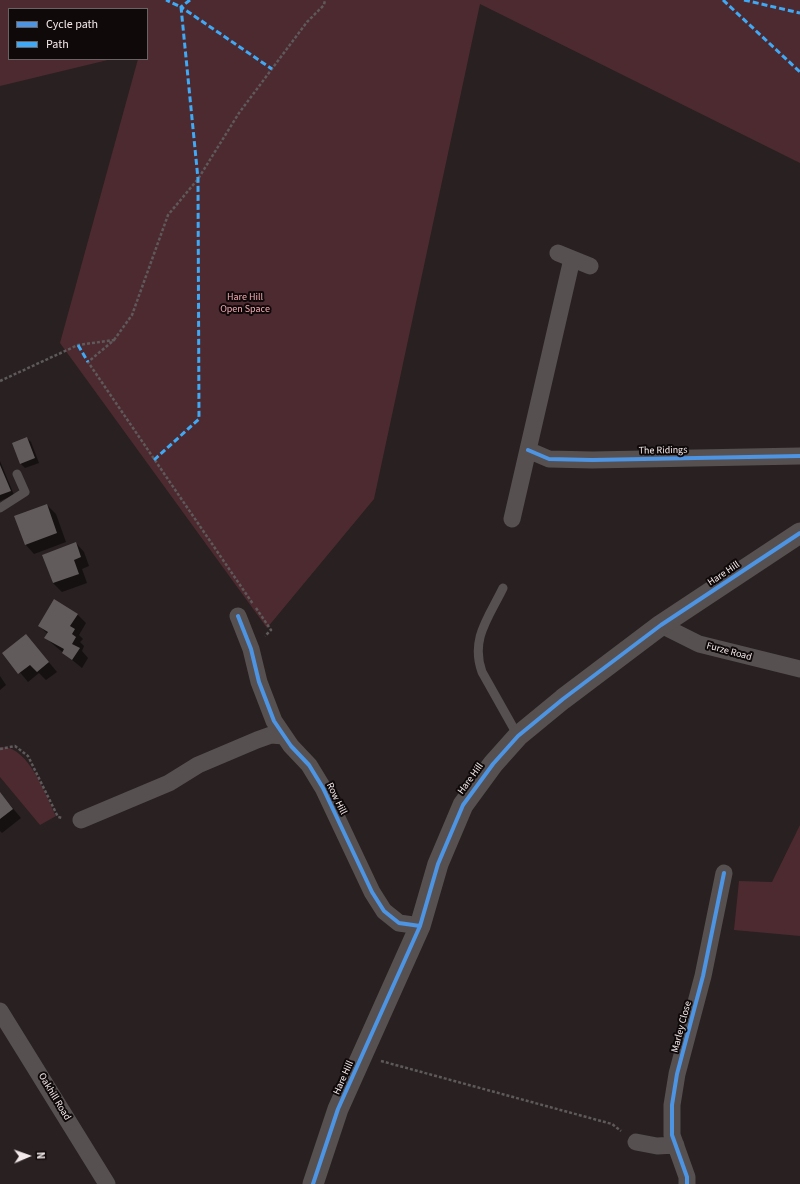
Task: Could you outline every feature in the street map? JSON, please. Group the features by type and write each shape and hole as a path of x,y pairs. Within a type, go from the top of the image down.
{"street":[{"path":"512,519 528,450 565,256 590,266"},
{"name":"The Ridings","path":"528,450 548,459 592,460 800,456"},
{"name":"Hare Hill","path":"312,1184 338,1109 420,926 438,864 463,805 493,764 518,736 563,699 662,625 800,533"},
{"name":"Row Hill","path":"238,616 251,649 262,688 274,721 284,736 309,765 323,788 372,892 384,911 399,923 420,926"},
{"name":"Furze Road","path":"662,625 699,644 800,669"},
{"path":"81,820 169,783 198,765 250,743 270,735 284,736"},
{"name":"Marley Close","path":"688,1184 687,1177 672,1135 672,1105 703,976 724,873"},
{"name":"Oakhill Road","path":"0,1011 107,1184"},
{"path":"636,1142 657,1146 676,1145"}],"lane":[{"path":"0,508 25,492 17,474"},
{"path":"503,588 479,634 477,648 478,661 482,672 518,736"}],"path":[{"path":"251,649 271,630 88,362 114,340 132,315 168,215 198,180 239,113 307,22 324,5 325,0"},
{"path":"0,381 78,345 114,340"},
{"path":"0,749 15,746 28,756 58,817 81,820"},
{"path":"363,1056 612,1124 636,1142"}],"green space":[{"name":"Hare Hill Open Space","path":"0,0 800,0 800,163 480,4 374,499 267,628 60,343 138,60 148,60 148,8 8,8 8,60 108,60 0,86"},
{"path":"0,747 10,749 19,754 28,762 41,784 56,816 40,825 0,777"},
{"path":"800,825 800,936 734,930 739,881 772,882"}],"building":[{"path":"27,437 35,458 20,464 12,443"},
{"path":"0,465 11,491 0,495"},
{"path":"47,504 57,533 25,545 14,516"},
{"path":"76,542 81,557 74,560 79,574 53,583 42,555"},
{"path":"54,599 78,614 70,626 75,629 72,634 76,637 72,644 80,648 72,660 62,653 64,649 44,638 48,632 38,626"},
{"path":"26,634 49,662 37,672 30,665 18,674 2,653"},
{"path":"0,792 13,809 0,819"}],"marked path":[{"path":"154,460 199,419 198,179 181,7 166,0"},
{"path":"190,0 181,7 272,69"},
{"path":"723,0 800,72"},
{"path":"744,0 800,13"},
{"path":"78,345 88,362"}],"cycle path":[{"path":"528,450 549,459 592,460 800,456"},
{"path":"313,1184 338,1109 420,926 438,864 463,805 493,764 518,736 563,699 661,625 800,533"},
{"path":"238,616 251,649 259,682 274,721 291,746 309,765 323,788 372,892 384,911 399,923 420,926"},
{"path":"687,1184 687,1177 672,1135 672,1105 677,1074 703,976 724,873"}]}
